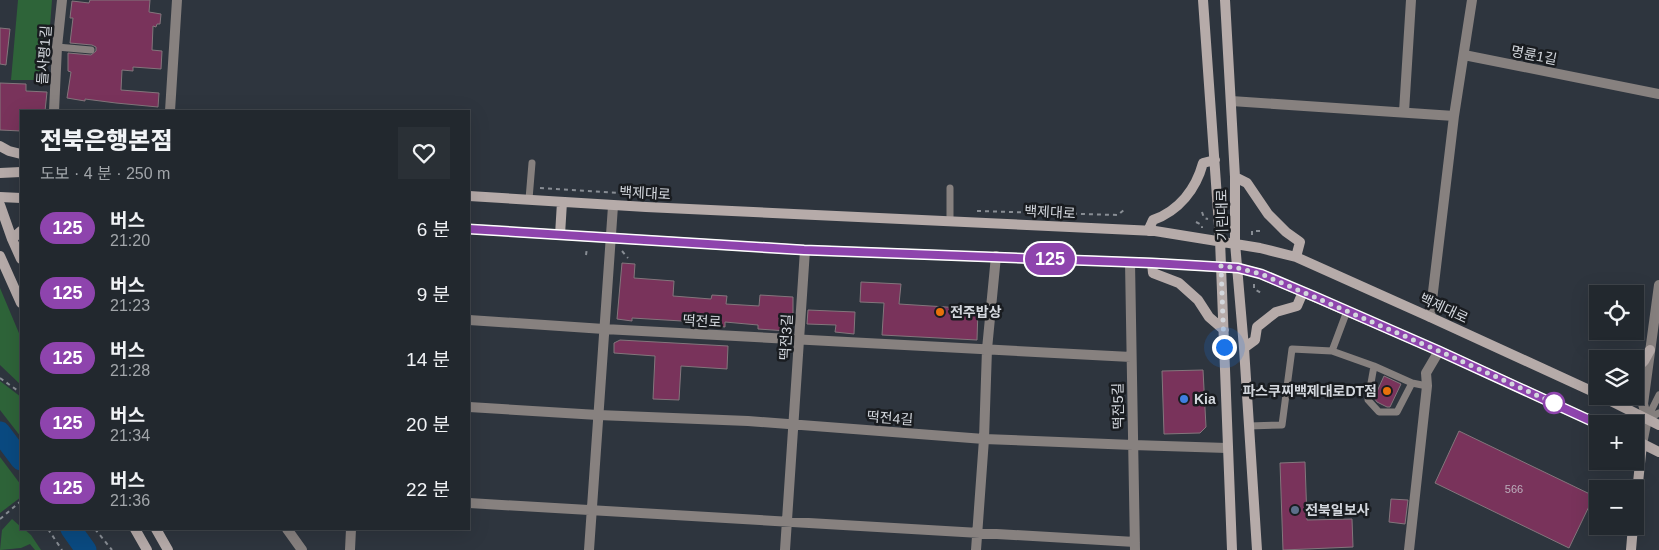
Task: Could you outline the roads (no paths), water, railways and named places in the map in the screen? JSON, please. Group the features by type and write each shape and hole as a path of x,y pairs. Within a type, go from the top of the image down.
{"street":[{"name":"들사평1길","path":"54,110 57,47 62,0"},
{"path":"170,110 177,0"},
{"name":"기린대로","path":"1203,0 1220,240 1232,550"},
{"name":"기린대로","path":"1225,0 1235,178 1235,243 1257,550"},
{"path":"1430,316 1454,116 1472,0"},
{"path":"1404,112 1410,3"},
{"name":"명륜1길","path":"1464,55 1659,94"},
{"path":"1231,101 1454,116"},
{"path":"0,146 20,154"},
{"path":"1148,231 1153,220 1177,207 1191,193 1203,163 1215,160"},
{"path":"0,173 20,172"},
{"path":"1235,178 1247,184 1268,214 1286,232 1300,242 1296,257"},
{"name":"백제대로","path":"470,196 613,206 1148,231 1220,240 1296,257 1430,316 1589,390"},
{"path":"0,197 20,198"},
{"path":"560,235 562,202"},
{"path":"0,205 20,257"},
{"path":"589,550 613,206"},
{"path":"470,229 804,250 996,256 1238,268 1261,274 1347,311 1589,420"},
{"path":"12,239 20,232"},
{"name":"떡전3길","path":"785,550 800,340 804,250"},
{"path":"0,256 20,301"},
{"path":"976,550 984,438 987,349 996,256"},
{"name":"떡전5길","path":"1130,262 1135,546"},
{"path":"1152,263 1153,273 1180,283 1198,300 1209,317 1224,330"},
{"path":"1644,427 1647,419 1643,404 1659,290"},
{"path":"1244,348 1255,340 1257,327 1276,312 1297,306 1303,292"},
{"name":"떡전로","path":"470,320 800,340"},
{"path":"800,340 1131,357"},
{"path":"1644,361 1650,350"},
{"path":"1409,550 1427,386 1426,373 1439,351"},
{"path":"1619,405 1659,425"},
{"path":"470,407 794,425"},
{"name":"떡전4길","path":"794,425 984,438 1227,448"},
{"path":"1644,445 1659,452"},
{"path":"470,503 978,533 1135,546"},
{"path":"136,530 147,550"},
{"path":"157,530 168,550"},
{"path":"288,530 302,550"},
{"path":"350,550 352,530"},
{"path":"1631,550 1633,535"}],"lane":[{"path":"57,47 90,50"},
{"path":"529,199 532,164"},
{"path":"950,188 950,221"},
{"path":"1332,351 1347,311"},
{"path":"1249,426 1282,426 1292,349 1332,351 1374,366 1412,383 1427,386"},
{"path":"1374,366 1368,400 1379,412 1396,412 1412,383"},
{"path":"1647,419 1659,395"},
{"path":"1647,419 1659,412"}],"waterway":[{"path":"0,432 20,459"},
{"path":"72,530 86,550"}],"place":[{"name":"전주밥상","path":"940,312"},
{"name":"파스쿠찌백제대로DT점","path":"1387,391"},
{"name":"Kia","path":"1184,399"},
{"name":"전북일보사","path":"1295,510"}]}
